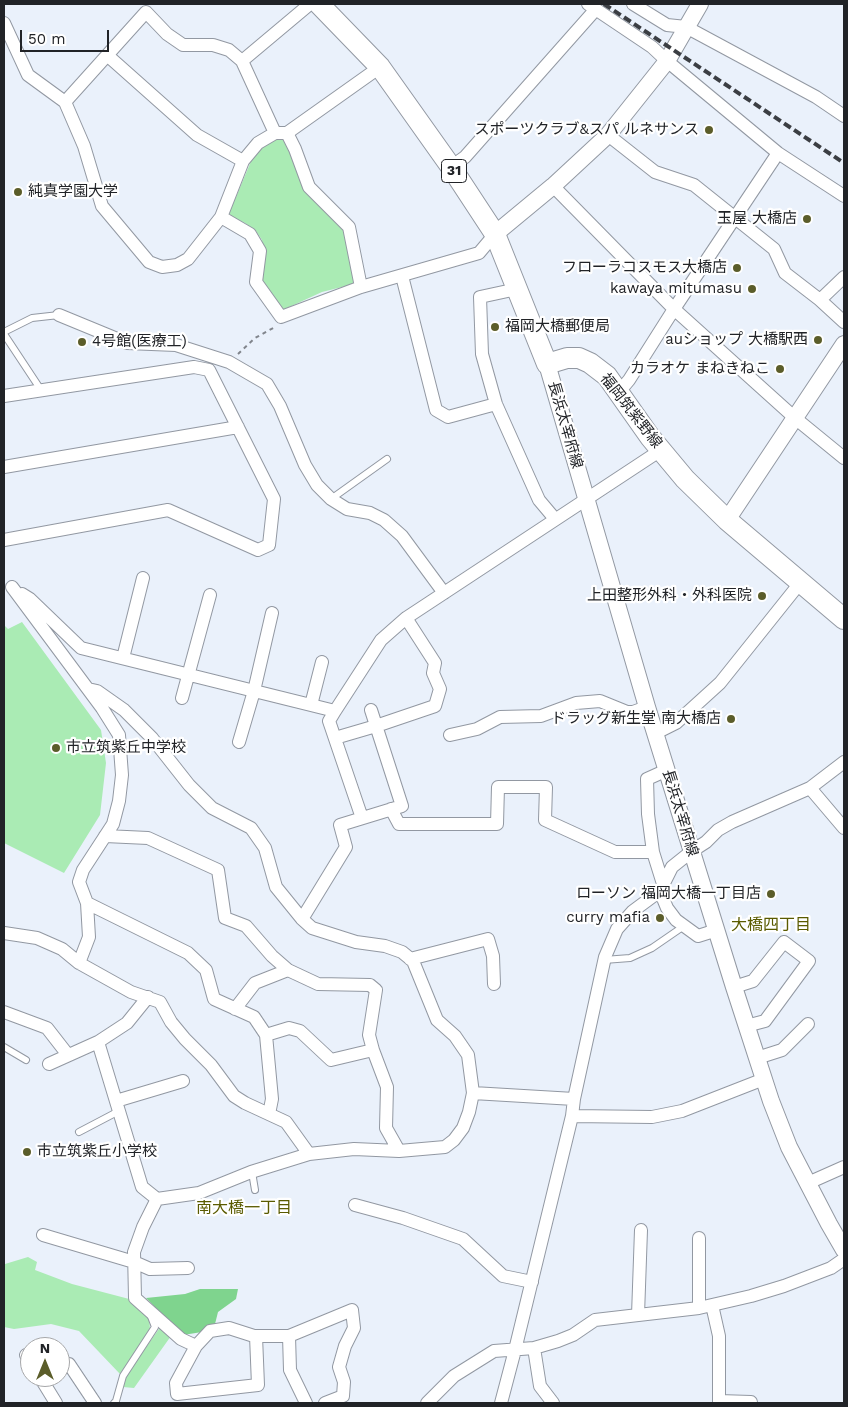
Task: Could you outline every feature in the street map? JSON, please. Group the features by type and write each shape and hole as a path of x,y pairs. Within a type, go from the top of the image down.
{"main road":[{"name":"31","path":"319,4 380,66 451,167 494,234 547,364"},
{"name":"福岡筑紫野線","path":"547,364 567,358 579,358 590,363 607,376 661,450 685,479 727,520 844,619"}],"street":[{"path":"242,61 310,4"},
{"path":"634,4 667,26 686,27 816,97 844,116"},
{"path":"221,217 250,234 254,240 260,251 256,282 281,317 361,287 479,253 494,234 553,186 608,135 667,61 700,4"},
{"path":"451,167 465,157 592,6 652,47 778,153 844,196"},
{"path":"65,102 150,8 167,34 182,45 214,45 229,50 242,61 281,133 295,149 309,187 349,227 361,287"},
{"path":"4,24 28,76 65,102 84,146 102,206 149,262 162,267 177,265 188,259 221,217 243,161 258,143 281,133 380,66"},
{"path":"107,55 197,136 243,161"},
{"path":"608,135 655,172 694,185 735,217 774,249 785,273 820,300 844,322"},
{"path":"618,393 629,380 778,153"},
{"path":"553,186 674,309 795,418 844,458"},
{"path":"402,276 436,410 448,417 496,404"},
{"path":"820,300 844,277"},
{"path":"517,289 480,297 482,354 496,404 539,500 555,519"},
{"path":"59,315 127,343 176,345 229,362 266,384 280,406 305,465 317,485 331,499 347,509 370,513 384,520 402,536 444,593"},
{"path":"727,520 844,344"},
{"path":"202,368 207,355"},
{"name":"長浜太宰府線","path":"547,364 667,770 746,1026 789,1146 844,1250"},
{"path":"4,396 194,366 209,370 274,499 269,545 258,550 168,510 4,540"},
{"path":"4,467 238,427"},
{"path":"362,818 329,721 381,640 406,618 661,450"},
{"path":"123,658 143,578"},
{"path":"656,733 676,723 720,683 800,583"},
{"path":"8,586 30,599 81,648 335,711"},
{"path":"8,586 88,689 119,735 122,775 119,800 113,824 83,870 79,882 87,903 89,937 79,963"},
{"path":"182,698 210,595"},
{"path":"239,742 254,690 272,613"},
{"path":"335,738 435,706 440,689 433,673 435,663 406,618"},
{"path":"311,705 322,662"},
{"path":"88,689 97,690 124,710 152,738 190,785 212,808 251,828 265,848 276,887 302,919 312,928 356,942 385,946 402,952 413,962 437,1020 455,1036 468,1055 473,1093 463,1128 454,1140 445,1147 399,1151 354,1149 309,1154 252,1172 199,1192 157,1199 142,1187 98,1042"},
{"path":"450,735 477,729 500,717 541,716 576,703 600,701 628,712 648,706"},
{"path":"302,919 346,847 340,825 402,806 371,710"},
{"path":"500,1403 515,1350 572,1116 574,1098 604,960 616,929 633,911 661,888 672,867 706,842 718,830 810,788 844,762"},
{"path":"667,770 647,779 648,814 653,852 667,908 676,920 698,936 717,930"},
{"path":"391,809 399,824 497,824 498,787 546,787 545,820 615,852 653,852"},
{"path":"810,788 844,828"},
{"path":"105,836 148,838 218,870 224,918 246,926 272,956 288,970 318,984 370,985 376,990 369,1034 387,1088 386,1128 399,1151"},
{"path":"87,903 188,953 206,970 214,999 254,1017 266,1035 272,1099 269,1114"},
{"path":"4,933 37,938 62,950 79,963 131,992 160,1002 184,1040 211,1065 234,1096 245,1104 286,1122 309,1154"},
{"path":"410,959 488,939 493,956 494,984"},
{"path":"734,987 753,981 784,942 809,962 765,1021 746,1026"},
{"path":"235,1009 255,983 288,970"},
{"path":"49,1064 98,1042 127,1023 148,997"},
{"path":"4,1012 47,1028 68,1056"},
{"path":"757,1058 782,1050 808,1024"},
{"path":"266,1035 289,1028 300,1031 330,1060 373,1050"},
{"path":"572,1116 652,1117 682,1111 764,1079"},
{"path":"118,1106 182,1081"},
{"path":"473,1093 574,1098"},
{"path":"808,1183 844,1167"},
{"path":"157,1199 142,1228 134,1252 135,1298 181,1340 196,1346"},
{"path":"355,1205 403,1218 463,1239 504,1276 532,1282"},
{"path":"638,1315 641,1230"},
{"path":"43,1235 134,1262 150,1269 188,1268"},
{"path":"698,1308 699,1238"},
{"path":"427,1403 454,1376 494,1352 534,1348 558,1341 573,1335 595,1320 698,1308 784,1286 831,1268 844,1259"},
{"path":"712,1305 719,1336 719,1402 751,1402"},
{"path":"256,1336 258,1385 177,1394 176,1383 196,1346 210,1331 228,1328 256,1336 289,1336 352,1310 354,1328 345,1346 339,1367 344,1382 343,1396 325,1403"},
{"path":"289,1336 290,1370 306,1403"},
{"path":"534,1348 540,1386 553,1403"},
{"path":"70,1366 95,1403"},
{"path":"46,1387 56,1403"}],"lane":[{"path":"41,390 4,333 32,318 59,315"},
{"path":"331,499 387,459"},
{"path":"604,960 630,958 652,948 684,926"},
{"path":"4,1047 26,1060"},
{"path":"79,1132 118,1106"},
{"path":"252,1172 255,1190"},
{"path":"114,1403 123,1376 155,1327 148,1309"}],"path":[{"path":"229,362 255,338 274,327 281,317"}],"green space":[{"path":"278,138 285,141 294,157 299,179 312,198 339,222 347,234 354,284 322,292 285,309 279,309 263,285 261,274 262,240 256,231 230,216 228,211 254,154 265,144"},
{"name":"市立筑紫丘中学校","path":"22,622 101,730 106,763 100,815 64,873 4,843 4,625 8,629"},
{"path":"28,1257 37,1262 35,1270 72,1284 133,1300 149,1318 150,1329 120,1374 79,1331 51,1324 14,1329 4,1327 5,1264"},
{"path":"200,1289 238,1289 236,1299 218,1312 215,1324 202,1332 183,1335 146,1298 185,1294"},
{"path":"161,1326 171,1336 134,1388 123,1387 125,1377"}],"railway":[{"path":"604,4 844,163"}],"place":[{"name":"スポーツクラブ&スパ ルネサンス","path":"709,130"},
{"name":"純真学園大学","path":"18,192"},
{"name":"玉屋 大橋店","path":"807,219"},
{"name":"フローラコスモス大橋店","path":"737,268"},
{"name":"kawaya mitumasu","path":"752,289"},
{"name":"福岡大橋郵便局","path":"495,327"},
{"name":"auショップ 大橋駅西","path":"818,340"},
{"name":"4号館(医療工)","path":"82,342"},
{"name":"カラオケ まねきねこ","path":"780,369"},
{"name":"上田整形外科・外科医院","path":"762,596"},
{"name":"ドラッグ新生堂 南大橋店","path":"731,719"},
{"name":"市立筑紫丘中学校","path":"56,748"},
{"name":"ローソン 福岡大橋一丁目店","path":"771,894"},
{"name":"curry mafia","path":"660,918"},
{"name":"市立筑紫丘小学校","path":"27,1152"}],"district":[{"name":"大橋四丁目","path":"771,925"},
{"name":"南大橋一丁目","path":"244,1208"}]}
